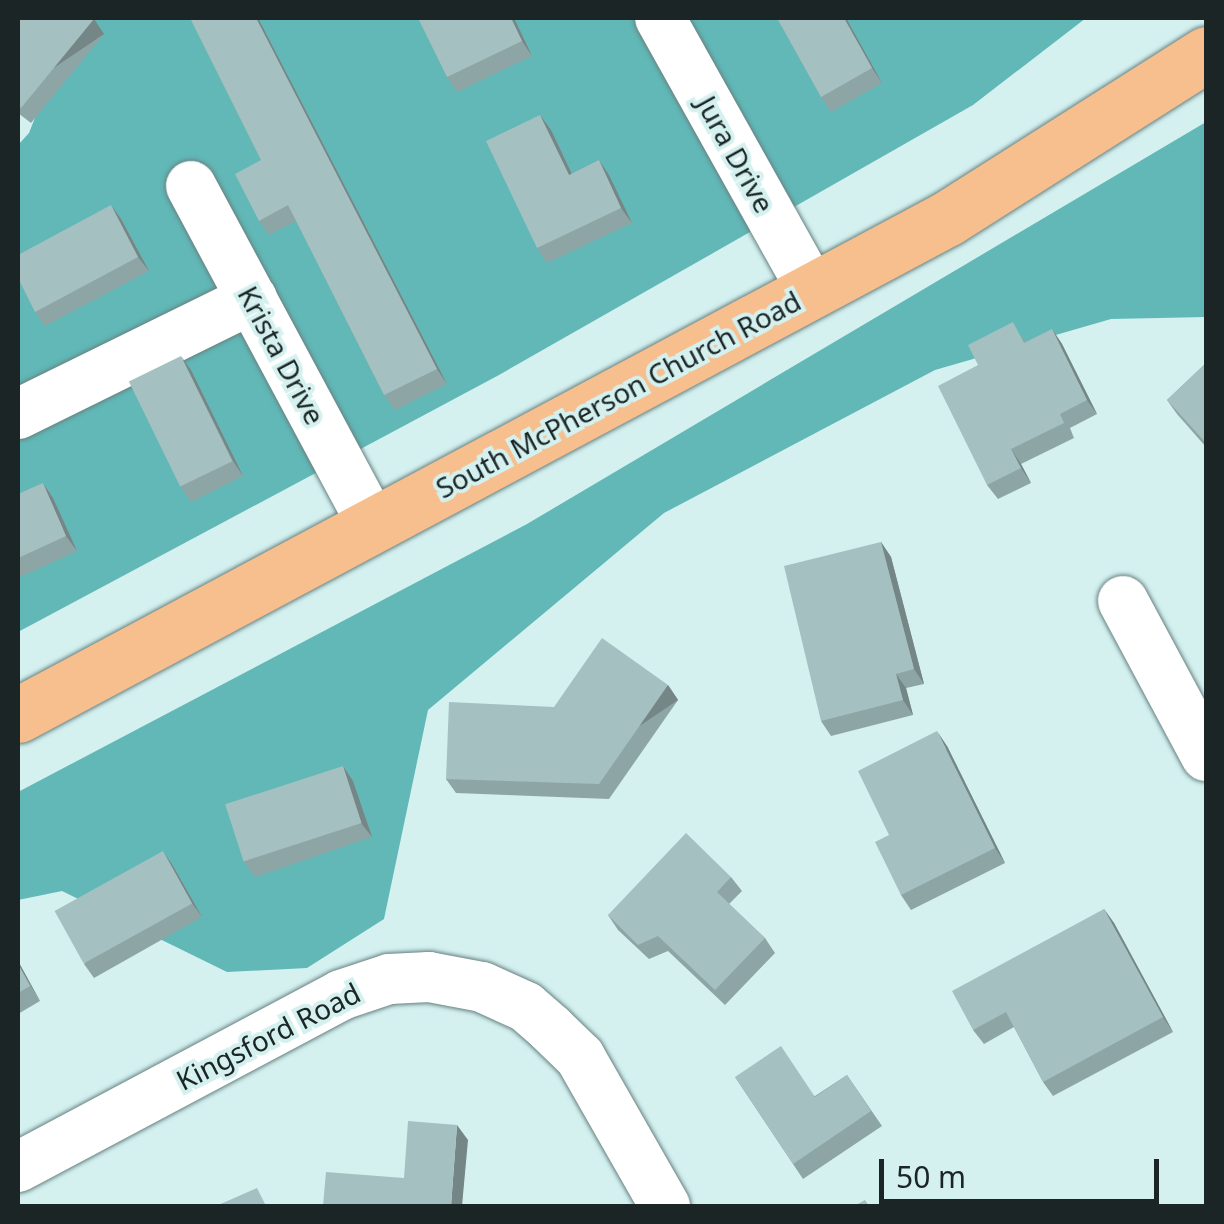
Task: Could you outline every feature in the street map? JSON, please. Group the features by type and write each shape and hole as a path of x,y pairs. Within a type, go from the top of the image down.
{"main road":[{"name":"South McPherson Church Road","path":"18,715 948,218 1206,54"}],"street":[{"name":"Jura Drive","path":"660,18 812,290"},
{"name":"Krista Drive","path":"191,186 373,525"},
{"path":"18,414 252,298"},
{"path":"1123,601 1206,756"},
{"name":"Kingsford Road","path":"18,1167 340,995 389,979 429,977 482,987 526,1007 550,1028 590,1072 665,1206"}],"shaded area":[{"path":"74,18 1086,18 973,105 499,375 18,632 18,145 29,133"},
{"path":"1206,122 1206,317 1111,319 935,370 664,513 428,710 384,919 307,968 227,972 62,891 18,900 18,792 527,524"}],"building":[{"path":"18,18 94,19 21,108 18,106"},
{"path":"190,18 256,18 437,369 384,395 288,205 259,221 235,174 261,160"},
{"path":"418,18 511,18 522,41 447,77"},
{"path":"777,18 844,18 872,68 821,97"},
{"path":"540,115 569,175 599,160 621,208 537,248 486,141"},
{"path":"111,205 138,257 35,312 18,278 18,255"},
{"path":"1013,322 1024,343 1052,329 1087,400 1060,414 1064,423 1011,449 1021,468 987,485 938,386 978,365 968,345"},
{"path":"181,356 232,461 180,487 129,381"},
{"path":"1206,363 1206,443 1167,400"},
{"path":"43,483 66,536 18,558 18,494"},
{"path":"881,542 914,669 896,674 903,700 821,721 784,566"},
{"path":"602,638 668,685 599,784 446,779 449,702 554,707"},
{"path":"937,731 995,848 901,895 875,842 889,835 858,771"},
{"path":"343,766 362,823 244,861 225,804"},
{"path":"686,833 731,877 717,892 765,938 715,990 658,936 638,945 608,915"},
{"path":"163,851 192,903 84,964 55,911"},
{"path":"1104,909 1163,1017 1043,1082 1006,1012 973,1030 952,991"},
{"path":"18,964 30,986 18,993"},
{"path":"781,1046 815,1097 847,1075 871,1111 793,1164 735,1077"},
{"path":"408,1121 457,1125 451,1206 323,1206 326,1172 404,1178"},
{"path":"257,1188 266,1206 216,1206"}]}
